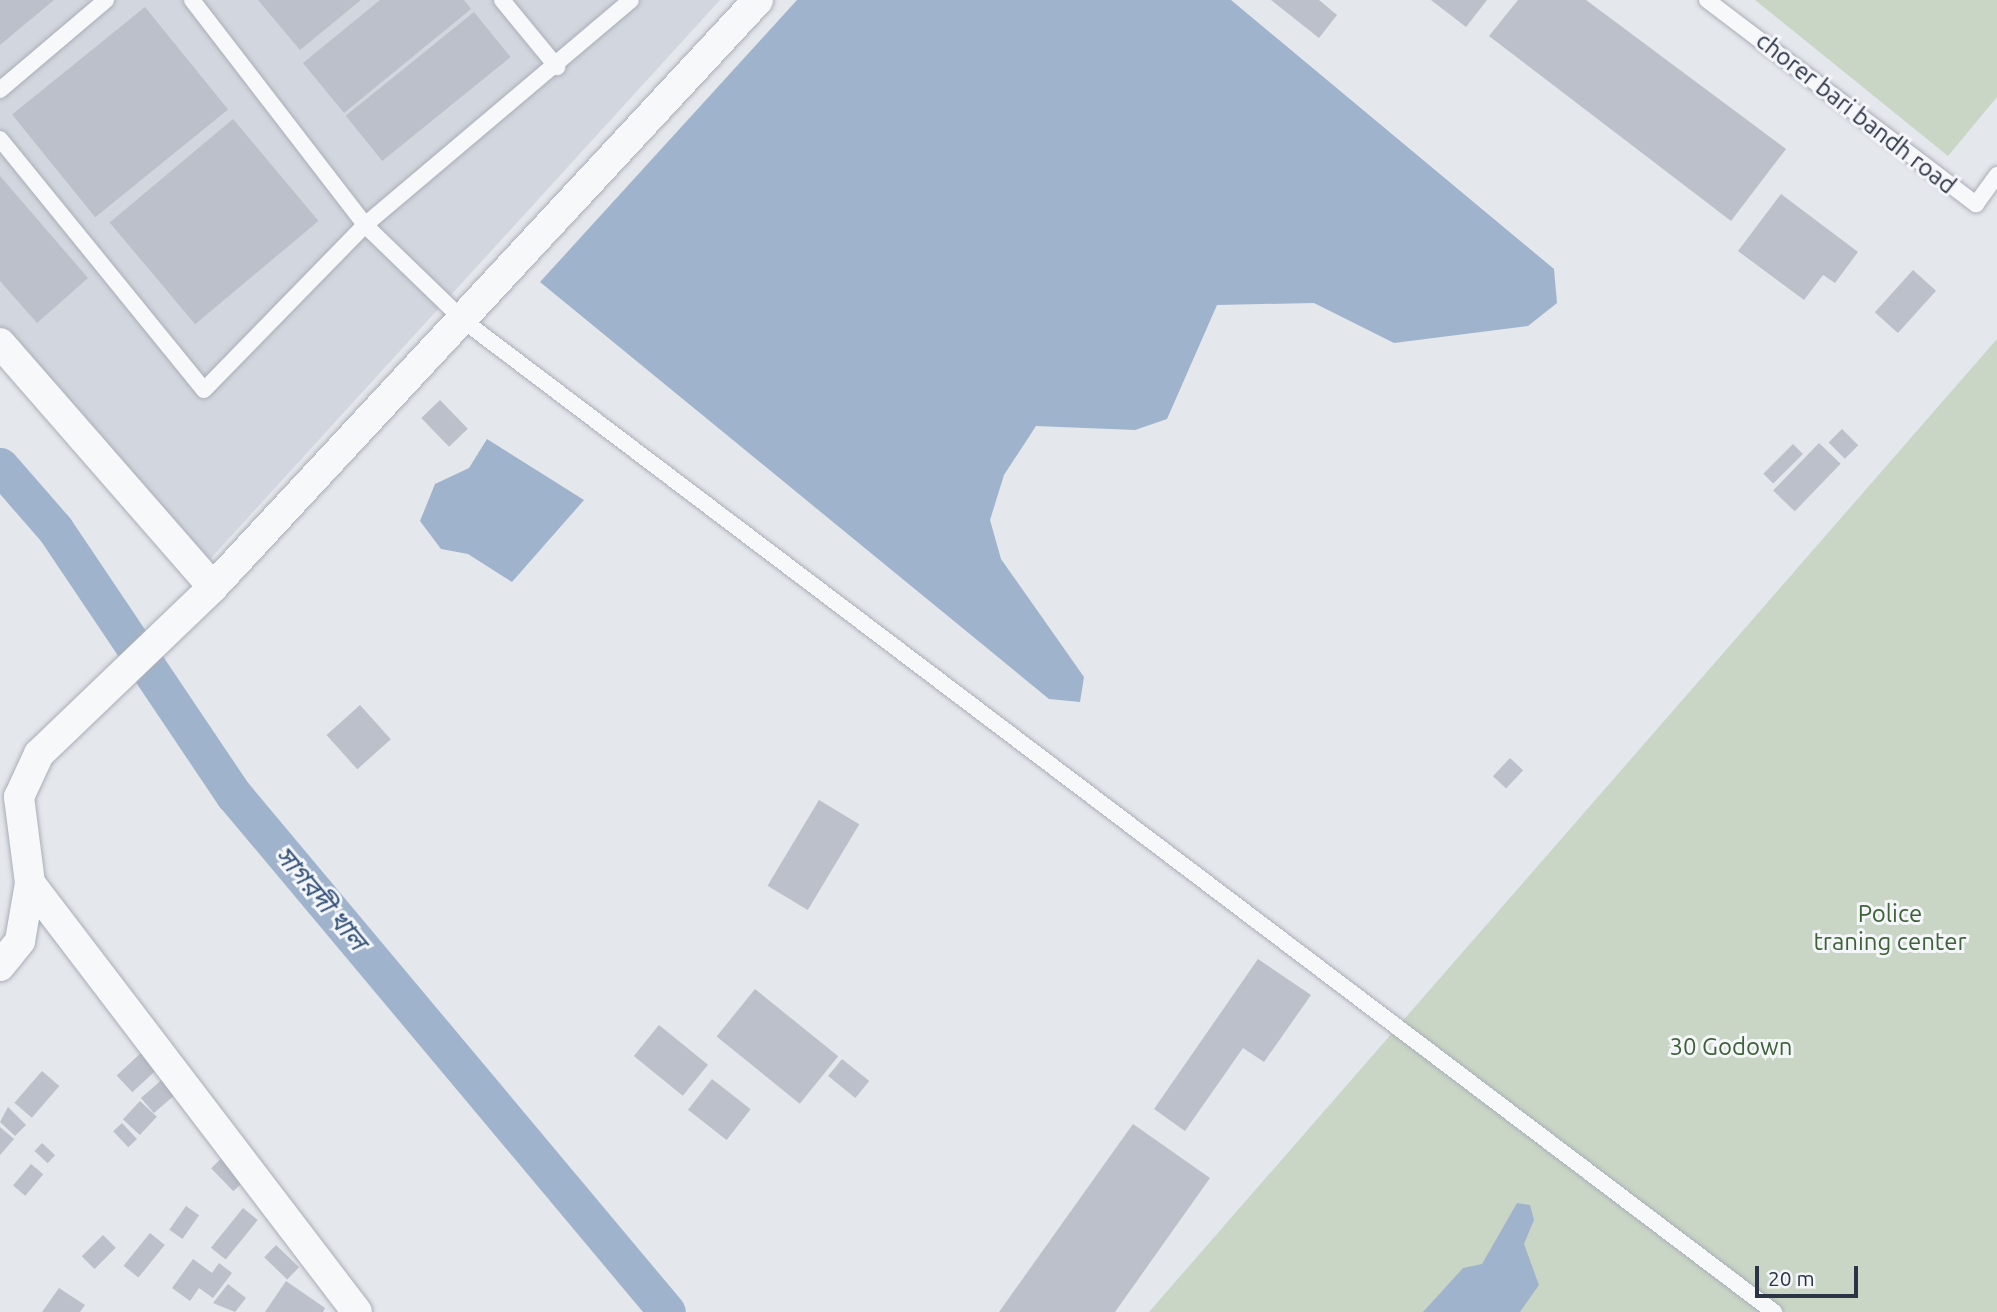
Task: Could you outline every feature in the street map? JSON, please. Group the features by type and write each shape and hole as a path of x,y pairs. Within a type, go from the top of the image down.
{"street":[{"path":"0,966 20,941 30,883 19,797 38,754 204,596 464,321 758,0"},
{"path":"0,343 204,596"},
{"path":"30,883 357,1312"}],"lane":[{"path":"0,90 106,0"},
{"path":"192,0 365,225 464,321 1774,1312"},
{"path":"502,0 557,67"},
{"path":"0,139 204,390 365,225 557,67 631,0"},
{"name":"chorer bari bandh road","path":"1707,0 1976,204 1997,175"}],"shaded area":[{"path":"0,0 720,0 202,568 0,337"}],"green space":[{"path":"1755,0 1997,0 1997,97 1948,156"},
{"name":"30 Godown","path":"1997,339 1997,1312 1149,1312"}],"water":[{"path":"797,0 1231,0 1554,269 1557,303 1528,326 1394,343 1314,303 1217,305 1167,419 1135,430 1036,426 1004,475 990,520 1001,559 1084,677 1080,702 1049,699 540,282"},
{"path":"487,439 584,500 512,582 468,554 441,549 420,521 435,484 469,468"},
{"path":"1517,1203 1530,1205 1534,1220 1524,1244 1539,1285 1520,1312 1423,1312 1463,1268 1482,1264"}],"building":[{"path":"0,0 54,0 0,45"},
{"path":"258,0 361,0 300,50"},
{"path":"380,0 464,0 471,9 344,113 303,63"},
{"path":"1271,0 1319,0 1337,15 1319,38"},
{"path":"1431,0 1487,0 1466,27"},
{"path":"1518,0 1586,0 1786,149 1731,221 1489,36"},
{"path":"145,7 228,110 95,217 12,115"},
{"path":"474,12 511,57 382,161 346,116"},
{"path":"233,119 318,221 195,324 110,222"},
{"path":"0,176 88,278 37,323 0,281"},
{"path":"1781,194 1858,252 1835,283 1823,275 1804,300 1738,251"},
{"path":"1913,270 1936,291 1898,333 1875,312"},
{"path":"440,400 468,429 449,447 421,418"},
{"path":"1842,429 1858,445 1845,459 1829,442"},
{"path":"1819,443 1841,464 1795,511 1773,490"},
{"path":"1793,444 1803,454 1773,484 1763,474"},
{"path":"360,705 391,739 357,769 327,735"},
{"path":"1510,758 1523,770 1506,789 1493,776"},
{"path":"819,800 859,824 808,910 767,886"},
{"path":"1258,959 1311,995 1264,1062 1243,1048 1185,1131 1154,1109"},
{"path":"755,989 838,1056 800,1104 717,1036"},
{"path":"659,1025 708,1065 683,1096 634,1056"},
{"path":"143,1051 159,1068 132,1092 117,1076"},
{"path":"842,1059 869,1081 855,1098 828,1076"},
{"path":"42,1071 59,1086 32,1118 14,1103"},
{"path":"165,1077 178,1092 154,1113 141,1098"},
{"path":"712,1079 751,1109 727,1140 688,1110"},
{"path":"140,1101 157,1117 140,1135 123,1119"},
{"path":"8,1107 26,1125 15,1136 0,1122"},
{"path":"122,1123 137,1139 128,1147 113,1131"},
{"path":"1133,1124 1210,1178 1115,1312 999,1312"},
{"path":"0,1127 14,1139 0,1155"},
{"path":"42,1143 55,1155 48,1163 34,1151"},
{"path":"227,1153 249,1176 233,1191 211,1168"},
{"path":"31,1164 43,1174 25,1196 13,1185"},
{"path":"186,1206 199,1215 182,1239 169,1230"},
{"path":"243,1208 258,1220 226,1260 211,1248"},
{"path":"150,1233 165,1245 138,1278 124,1266"},
{"path":"103,1235 116,1248 95,1269 82,1256"},
{"path":"276,1245 299,1267 287,1279 264,1257"},
{"path":"193,1259 212,1273 219,1263 232,1273 213,1298 199,1288 190,1301 172,1288"},
{"path":"286,1281 325,1308 323,1312 265,1312"},
{"path":"228,1284 246,1298 235,1312 213,1303"},
{"path":"59,1288 85,1305 80,1312 42,1312"}],"waterway":[{"name":"সাগরদী খাল","path":"0,466 55,529 234,795 667,1312"}],"park label":[{"name":"Police traning center","path":"1890,928"}]}
